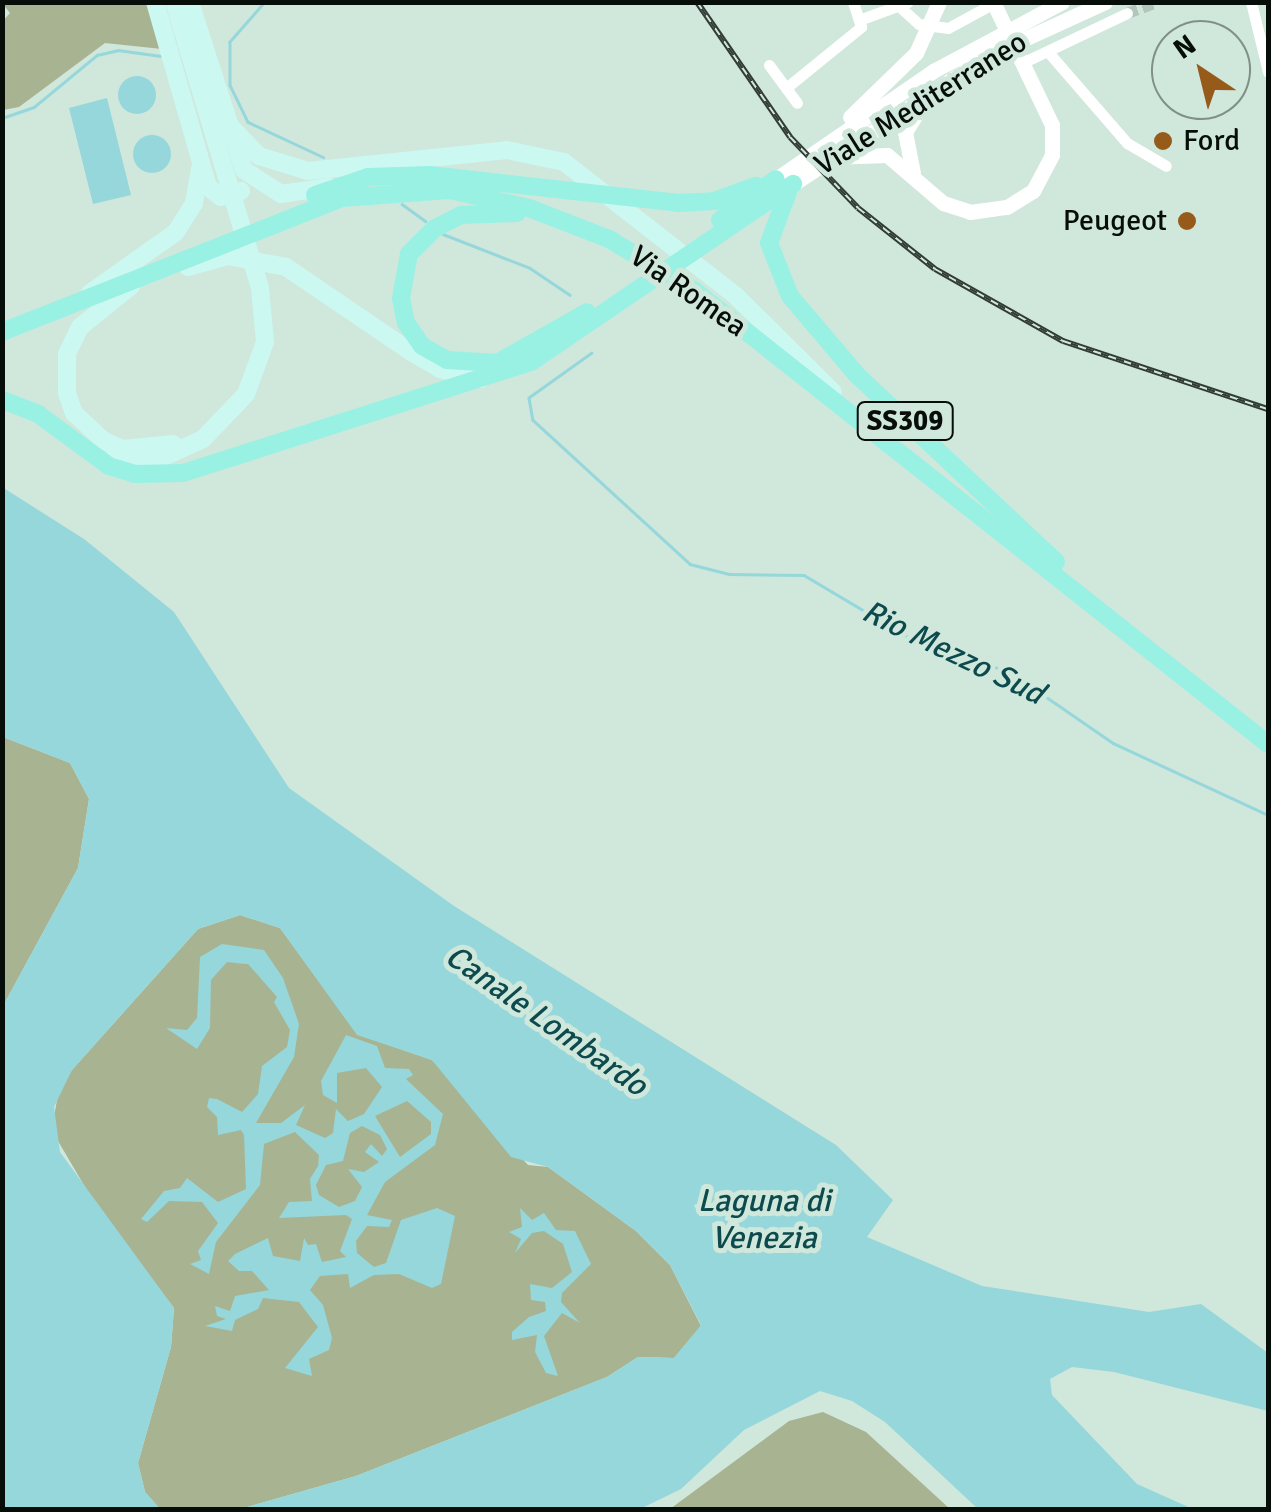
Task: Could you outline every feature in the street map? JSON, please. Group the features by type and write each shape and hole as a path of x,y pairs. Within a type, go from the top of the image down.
{"main road":[{"path":"155,2 200,164 210,190 221,197 243,190 246,173 225,121 190,2"},
{"path":"89,454 148,464 189,448 226,420 257,372 264,342 260,291 174,2"},
{"path":"225,121 259,156 308,171 507,150 564,162 736,296 868,428"},
{"path":"82,299 176,232 194,204 200,164"},
{"path":"246,173 281,194 430,175 629,200 714,200 794,175"},
{"name":"SS309","path":"570,223 487,210 461,215 420,241 400,284 406,323 422,346 447,360 497,363 544,341 644,280 794,175"},
{"name":"SS309","path":"794,175 776,211 770,242 790,296 857,376 1116,622"},
{"path":"256,226 338,185"},
{"name":"Via Romea","path":"2,332 256,226 342,198 406,188 478,194 570,223 638,254 695,291 1268,744"},
{"path":"177,259 122,292 80,327 64,373 74,412 90,432 123,450 178,442 223,407 248,366 260,291"},
{"path":"122,292 205,260 268,262 308,278 440,369 482,379"},
{"name":"SS309","path":"2,400 38,414 89,454 134,474 183,473 482,379 558,347 644,280"}],"street":[{"path":"786,88 862,28 853,2"},
{"path":"824,153 932,27 940,2"},
{"name":"Viale Mediterraneo","path":"1041,21 1062,2"},
{"name":"Viale Mediterraneo","path":"794,175 984,49 1041,21 1105,2"},
{"path":"1251,2 1268,72"},
{"path":"824,153 887,155 943,203 970,212 1007,207 1033,191 1048,169 1054,141 1049,113 993,3 948,28 919,24 905,5 859,20"},
{"path":"1024,62 1127,13"},
{"name":"Viale Mediterraneo","path":"824,153 941,84 984,49"},
{"path":"1049,53 1127,143 1166,166"},
{"path":"768,66 797,103"},
{"path":"913,174 904,132 941,84"}],"green space":[{"path":"2,3 148,3 162,49 105,43 19,107 3,110 3,21 10,13"},
{"path":"3,737 70,763 89,799 78,868 3,1006"},
{"path":"240,915 280,928 357,1034 432,1060 528,1165 548,1167 636,1231 670,1265 701,1326 674,1358 638,1357 607,1377 356,1476 240,1509 160,1509 145,1492 138,1463 171,1347 174,1308 98,1209 58,1141 3,1509 2,1125 53,1122 59,1089 72,1070 198,929"},
{"path":"823,1412 866,1432 950,1509 670,1509 789,1421"}],"water":[{"path":"137,76 151,81 156,95 151,109 137,114 123,109 118,95 123,81"},
{"path":"107,98 131,195 93,204 69,108"},
{"path":"152,135 166,140 171,154 166,168 152,173 138,168 133,154 138,140"},
{"name":"Laguna di Venezia","path":"2,487 84,539 174,612 289,788 454,906 836,1145 893,1200 867,1237 982,1286 1149,1312 1201,1304 1268,1353 1268,1411 1114,1372 1072,1367 1050,1379 1052,1395 1137,1484 1193,1509 978,1509 885,1422 852,1401 820,1391 744,1430 681,1489 640,1509 240,1509 356,1476 607,1377 638,1357 674,1358 701,1325 670,1265 636,1231 548,1167 511,1157 432,1060 357,1035 280,928 240,915 198,929 72,1070 54,1107 60,1152 174,1308 171,1347 138,1463 145,1492 160,1509 3,1509 3,1006 78,868 89,799 70,763 3,737"},
{"path":"222,944 264,950 283,978 299,1024 294,1057 256,1123 281,1123 305,1105 296,1125 325,1138 333,1133 336,1109 348,1121 364,1114 382,1087 366,1068 337,1073 337,1103 323,1095 321,1081 346,1035 377,1046 385,1068 409,1069 413,1075 406,1079 443,1114 435,1145 385,1182 367,1215 392,1220 389,1227 367,1226 356,1241 357,1253 374,1267 386,1263 401,1220 437,1208 455,1216 441,1284 432,1288 399,1274 374,1275 350,1288 348,1274 320,1276 310,1290 323,1305 332,1338 329,1350 309,1359 312,1376 285,1368 318,1327 299,1302 263,1298 258,1309 235,1320 232,1331 205,1326 226,1319 217,1316 215,1306 230,1311 235,1296 269,1290 252,1271 239,1271 228,1261 235,1254 268,1238 273,1256 300,1261 304,1238 308,1245 316,1244 322,1262 346,1257 340,1251 352,1219 346,1215 279,1218 289,1202 312,1201 310,1179 319,1155 295,1132 264,1144 260,1185 216,1242 209,1274 190,1264 201,1260 198,1251 218,1223 202,1202 169,1201 147,1222 141,1219 164,1191 180,1188 187,1178 218,1202 246,1189 244,1135 241,1130 218,1135 217,1117 207,1107 209,1098 242,1112 258,1094 262,1066 287,1047 290,1030 274,1002 277,997 248,964 227,962 211,980 210,1028 197,1049 166,1028 187,1030 197,1018 200,957","holes":["407,1101 431,1122 431,1134 400,1157 375,1116","362,1126 380,1135 387,1149 382,1156 371,1144 365,1152 379,1162 364,1172 348,1169 362,1187 355,1201 339,1207 319,1195 316,1185 326,1165 343,1161 350,1133"]},
{"path":"520,1208 532,1220 544,1213 556,1230 575,1231 591,1264 562,1293 561,1302 580,1323 562,1313 544,1336 558,1376 546,1373 535,1352 537,1335 512,1340 512,1332 529,1317 546,1311 545,1302 531,1300 530,1284 552,1288 572,1272 563,1244 544,1231 532,1233 515,1253 521,1239 509,1232 522,1227"}],"waterway":[{"name":"Rio Mezzo Sud","path":"265,2 230,42 230,85 248,122 323,157"},
{"path":"2,118 34,107 97,55 118,50 161,56"},
{"name":"Rio Mezzo Sud","path":"402,204 425,221"},
{"name":"Rio Mezzo Sud","path":"443,234 530,268 570,295"},
{"name":"Rio Mezzo Sud","path":"592,353 529,398 533,420 690,564 729,574 804,575 922,645 953,649 1016,676 1113,743 1268,815"}],"tunnel":[{"path":"1127,13 1157,2"}],"railway":[{"path":"697,2 790,137 858,208 935,269 1063,341 1268,409"}],"place":[{"name":"Ford","path":"1163,141"},
{"name":"Peugeot","path":"1187,221"}],"water label":[{"name":"Canale Lombardo","path":"546,1021"}]}
